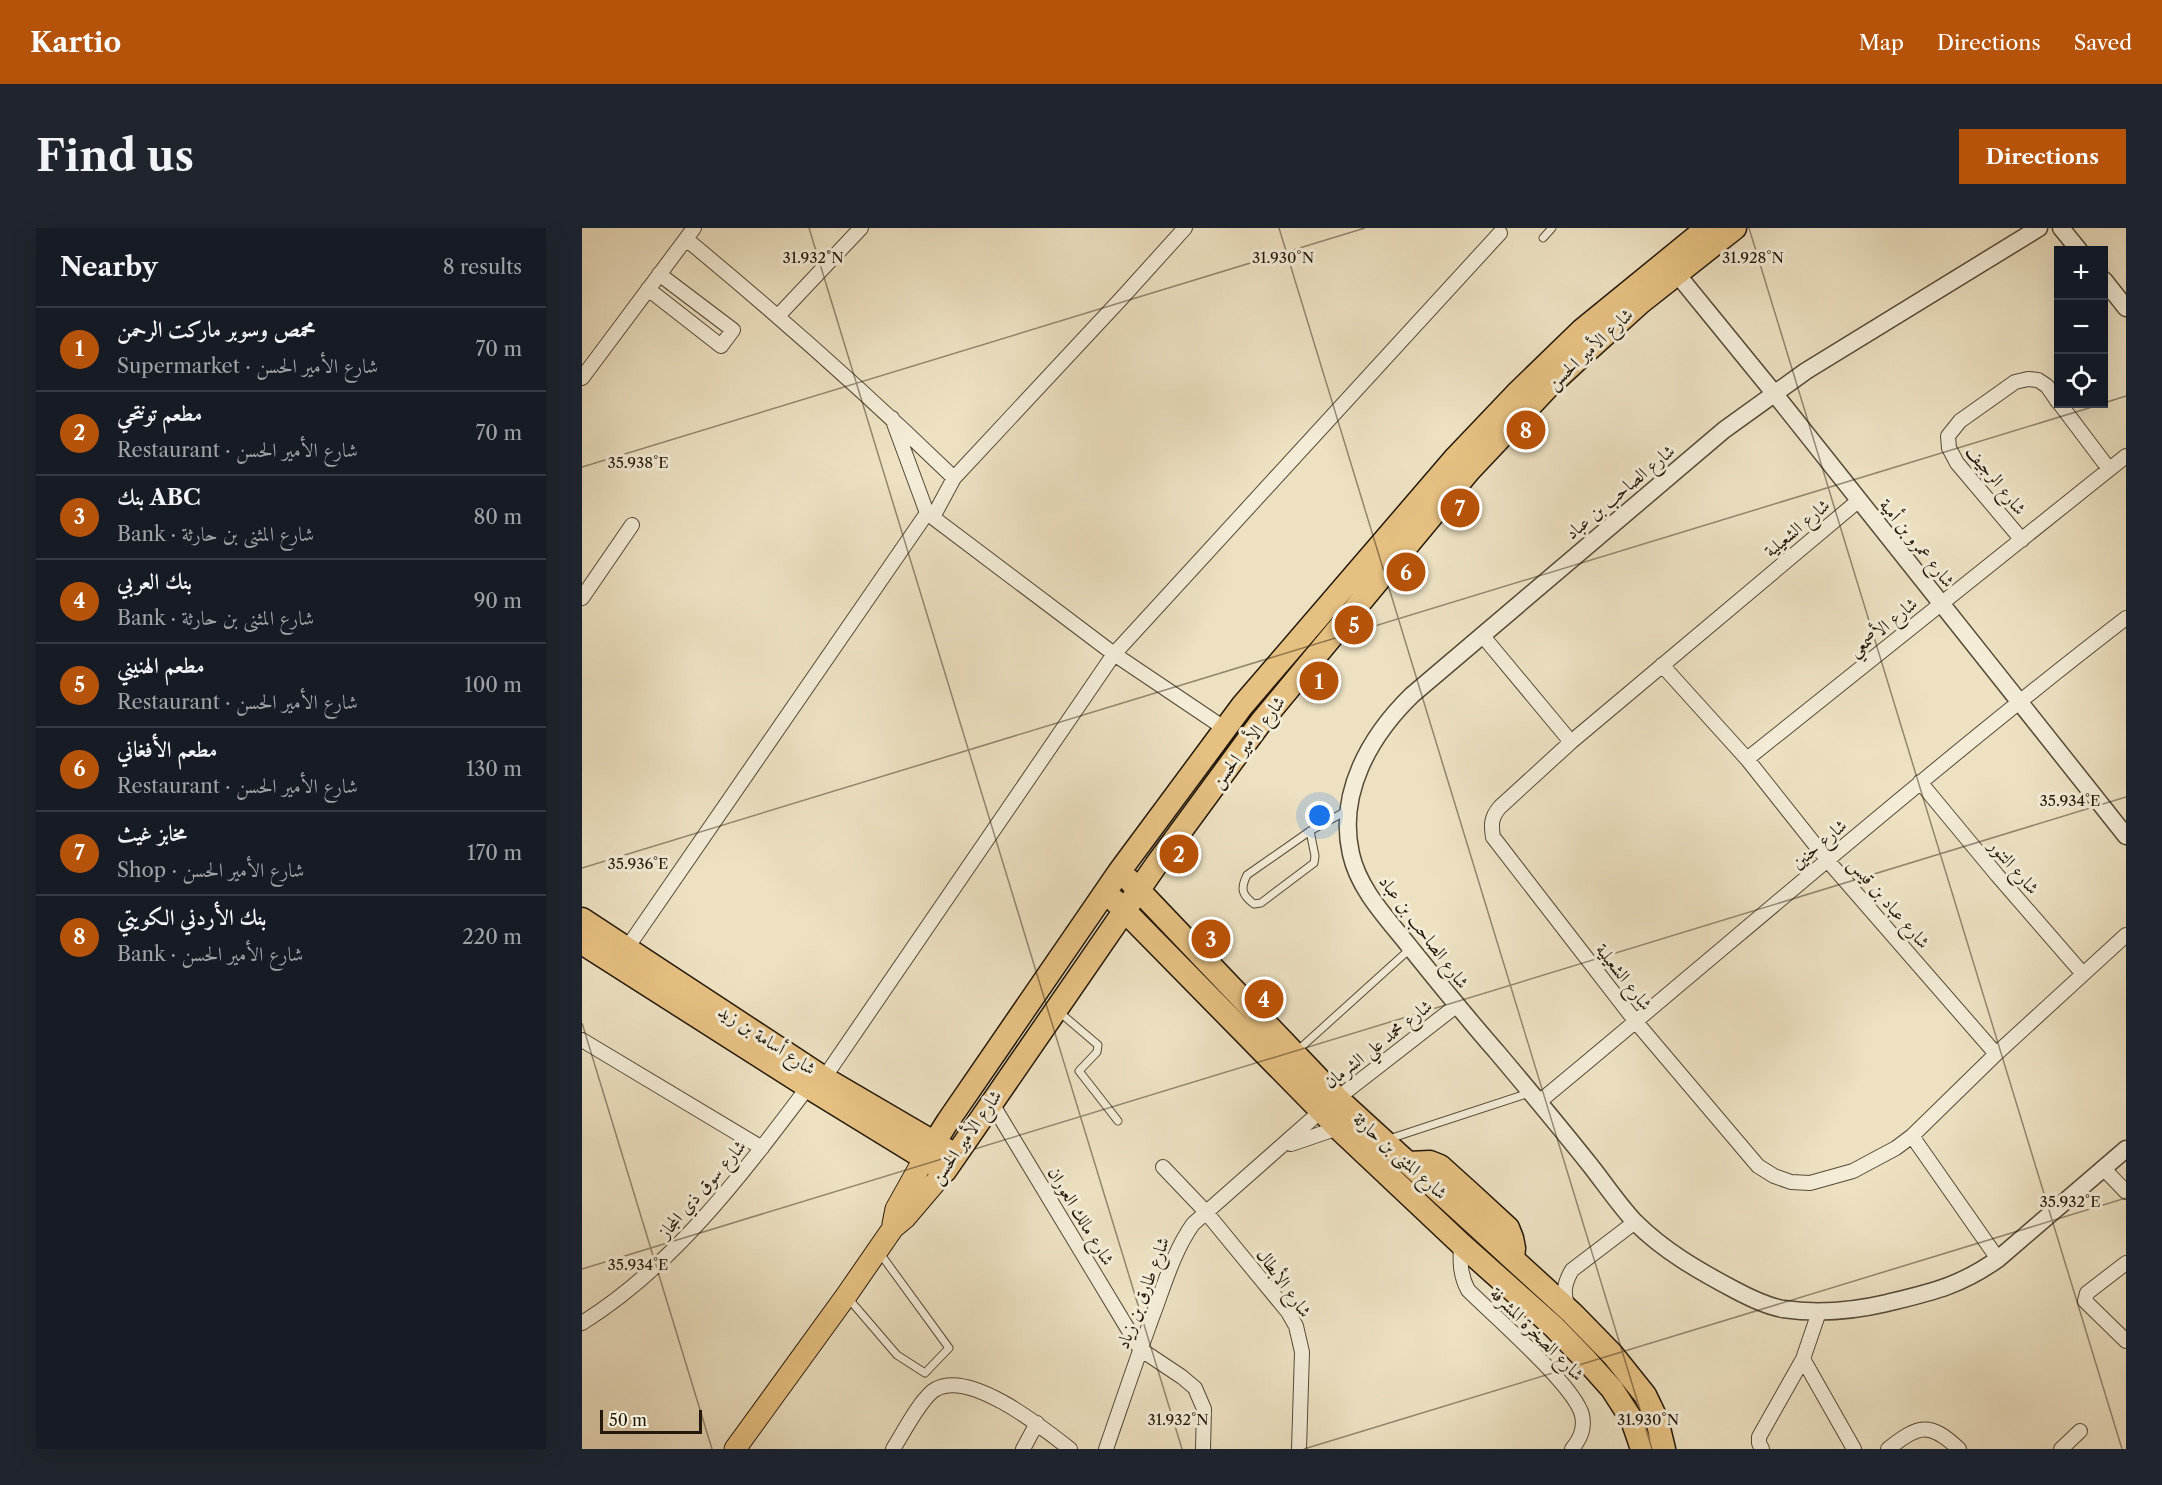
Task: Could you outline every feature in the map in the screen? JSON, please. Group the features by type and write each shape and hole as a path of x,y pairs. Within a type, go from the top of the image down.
{"highway":[{"name":"شارع الأمير الحسن","path":"929,1151 1119,872 1242,706 1456,458 1516,394 1582,330 1707,228"},
{"name":"شارع الأمير الحسن","path":"950,1163 1124,910 1261,722 1469,471 1524,412 1587,351 1640,303 1735,228"},
{"path":"1242,706 1261,722"},
{"path":"1156,865 1155,898 1162,915"},
{"name":"شارع المثنى بن حارثة","path":"1119,872 1140,890 1294,1053 1329,1105 1338,1128 1461,1244 1554,1327 1606,1382 1632,1420 1642,1449"},
{"name":"شارع المثنى بن حارثة","path":"1106,892 1146,934 1329,1105 1384,1141 1572,1313 1630,1374 1645,1395 1657,1420 1664,1449"},
{"name":"شارع أسامة بن زيد","path":"582,919 627,948 816,1082 912,1131 929,1151"},
{"path":"1101,943 1127,933 1146,934"},
{"name":"شارع أسامة بن زيد","path":"582,944 950,1163"},
{"path":"912,1131 926,1133 936,1131 948,1121"}],"main road":[{"name":"شارع الأمير الحسن","path":"892,1228 896,1209 929,1151"},
{"name":"شارع الأمير الحسن","path":"735,1449 846,1296 892,1228 905,1218 950,1163"}],"street":[{"path":"778,316 861,228"},
{"path":"627,948 930,515 954,477 1185,228"},
{"name":"شارع الصاحب بن عباد","path":"2039,228 1774,393 1724,430 1412,695 1384,724 1372,741 1359,767 1350,809 1348,840 1359,877 1371,897 1456,1006 1536,1097 1635,1222 1694,1269 1752,1298 1782,1309 1819,1312 1846,1311 1947,1288 1977,1274 1998,1258 2126,1149"},
{"path":"2061,228 2076,246"},
{"path":"582,378 690,233 954,477"},
{"name":"شارع سوق ذي المجاز","path":"582,1323 602,1311 668,1256 762,1148 816,1082 1114,654 1500,233"},
{"path":"648,289 721,346 733,330 659,274"},
{"name":"شارع عمرو بن أمية","path":"1677,274 2126,836"},
{"path":"2108,286 2126,308"},
{"name":"شارع الرجيف","path":"2022,540 1956,463 1948,448 1948,436 1960,421 2015,382 2028,379 2038,380 2054,396"},
{"name":"شارع الرجيف","path":"2063,408 2109,469"},
{"path":"892,418 930,515 1114,654 1224,728"},
{"name":"شارع الأصمعي","path":"1747,759 2126,456"},
{"name":"شارع الشعيلية","path":"1858,501 1570,742 1494,813 1493,837 1636,1022 1758,1166 1774,1176 1791,1182 1810,1183 1832,1178 1877,1160 1912,1136 1996,1054 2126,935"},
{"path":"582,598 632,525"},
{"name":"شارع حنين","path":"1536,1097 1636,1022 2018,701 2126,618"},
{"path":"1482,635 1570,742"},
{"name":"شارع عباد بن قيس","path":"1662,665 1747,759 1828,861 1996,1054"},
{"name":"شارع التنور","path":"1920,782 2083,974"},
{"name":"شارع محمد علي الشرمان","path":"1329,1105 1456,1006"},
{"path":"582,1040 762,1148"},
{"name":"شارع مالك العوران","path":"991,1102 1140,1349"},
{"name":"شارع طارق بن زياد","path":"1106,1449 1140,1349 1182,1240 1193,1224 1206,1212 1329,1105"},
{"name":"شارع طارق بن زياد","path":"1278,1150 1308,1137 1338,1128"},
{"path":"1912,1136 1998,1258"},
{"name":"شارع الأبطال","path":"1163,1167 1206,1212 1288,1312 1296,1326 1302,1352 1299,1449"},
{"path":"2104,1169 2126,1192"},
{"path":"1572,1313 1566,1303 1564,1292 1566,1280 1572,1270 1635,1222"},
{"name":"شارع الصخرة المشرفة","path":"1461,1244 1460,1269 1462,1280 1468,1290 1537,1357 1577,1401 1583,1427 1580,1439 1572,1449"},
{"path":"2126,1263 2087,1293 2085,1301 2126,1341"},
{"path":"1762,1449 1759,1437 1803,1359 1819,1312"},
{"path":"1140,1349 1195,1388 1204,1409 1203,1449"},
{"path":"1803,1359 1854,1449"},
{"path":"893,1449 925,1399 935,1389 951,1384 964,1386 995,1398 1070,1449"},
{"path":"1023,1449 1036,1424"},
{"path":"1888,1449 1906,1435 1918,1430 1928,1430 1944,1435 1959,1449"},
{"path":"2061,1449 2080,1431"}],"lane":[{"path":"1543,238 1552,228"},
{"path":"1310,831 1315,856 1314,863 1262,903 1254,904 1248,899 1243,892 1242,884 1247,875 1310,831 1350,809"},
{"path":"1294,1053 1411,948"},
{"path":"1056,1009 1098,1045 1097,1052 1079,1071 1118,1121"},
{"path":"1384,1141 1536,1097"},
{"path":"846,1296 897,1355 925,1373 949,1348 878,1250"}],"place":[{"name":"بنك الأردني الكويتي","path":"1526,430"},
{"name":"مخابز غيث","path":"1460,508"},
{"name":"مطعم الأفغاني","path":"1406,572"},
{"name":"مطعم الهنيني","path":"1354,625"},
{"name":"محمص وسوبر ماركت الرحمن","path":"1319,681"},
{"name":"مطعم تونتحي","path":"1179,854"},
{"name":"بنك ABC","path":"1211,939"},
{"name":"بنك العربي","path":"1264,999"}]}
